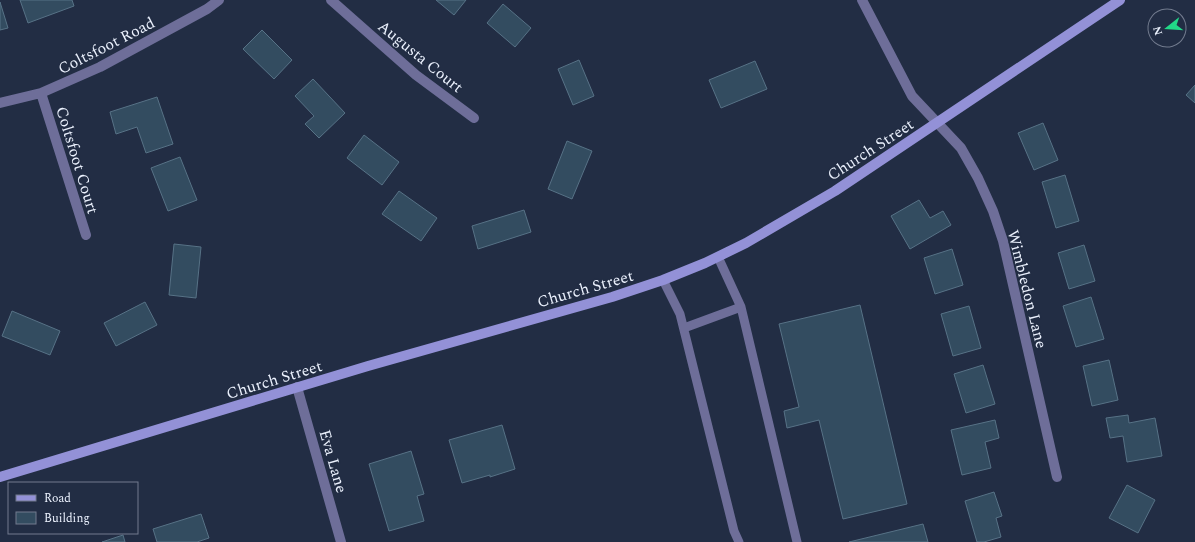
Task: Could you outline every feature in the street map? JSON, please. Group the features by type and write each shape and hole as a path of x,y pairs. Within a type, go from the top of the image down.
{"street":[{"name":"Coltsfoot Road","path":"0,103 41,93 113,60 207,9 219,0"},
{"name":"Augusta Court","path":"331,0 416,75 474,118"},
{"name":"Wimbledon Lane","path":"862,0 912,96 961,148 978,178 998,226 1003,241 1057,477"},
{"name":"Church Street","path":"0,477 606,298 663,280 718,257 780,224 828,195 1120,0"},
{"name":"Coltsfoot Court","path":"41,93 86,235"},
{"name":"Eva Lane","path":"298,388 341,542"}],"lane":[{"path":"718,257 741,307 797,542"},
{"path":"663,280 680,314 738,542"},
{"path":"684,328 741,307"}],"building":[{"path":"20,0 72,0 74,6 28,23"},
{"path":"436,0 466,0 454,15"},
{"path":"0,2 8,28 0,30"},
{"path":"503,4 531,28 515,47 487,23"},
{"path":"262,30 292,60 274,79 243,49"},
{"path":"579,60 594,96 573,105 558,69"},
{"path":"755,61 767,89 721,108 709,80"},
{"path":"313,79 345,113 319,138 305,124 314,116 295,96"},
{"path":"1195,85 1195,103 1186,95"},
{"path":"157,97 173,144 146,153 137,127 116,134 110,112"},
{"path":"1043,123 1058,160 1034,170 1018,133"},
{"path":"364,135 399,162 382,185 347,158"},
{"path":"567,141 592,151 572,199 548,189"},
{"path":"180,157 197,200 168,211 151,168"},
{"path":"1065,175 1079,221 1056,228 1042,182"},
{"path":"399,191 437,218 421,241 382,214"},
{"path":"919,200 930,218 943,211 951,225 910,249 891,216"},
{"path":"524,210 531,232 478,249 472,226"},
{"path":"174,244 201,247 196,298 169,295"},
{"path":"1084,245 1095,281 1069,289 1058,253"},
{"path":"952,249 963,285 935,294 924,258"},
{"path":"1091,297 1104,339 1076,347 1063,306"},
{"path":"145,302 157,325 116,346 104,323"},
{"path":"860,305 907,504 843,519 819,420 787,428 784,411 799,407 779,324"},
{"path":"969,306 981,348 953,356 941,314"},
{"path":"12,311 60,331 50,355 2,336"},
{"path":"1109,360 1118,400 1092,406 1083,366"},
{"path":"983,365 995,404 966,413 954,374"},
{"path":"1128,415 1129,423 1155,418 1162,456 1127,462 1123,436 1110,438 1106,418"},
{"path":"995,420 999,438 985,442 991,468 962,475 951,430"},
{"path":"502,425 515,469 490,477 490,475 462,483 449,440"},
{"path":"411,451 424,494 417,496 424,521 389,531 369,464"},
{"path":"1127,485 1155,500 1138,533 1109,518"},
{"path":"994,492 1002,516 996,518 1001,537 984,542 977,542 965,501"},
{"path":"201,514 209,538 197,542 157,542 153,529"},
{"path":"923,524 928,542 849,542"},
{"path":"123,535 125,542 102,542"}]}
